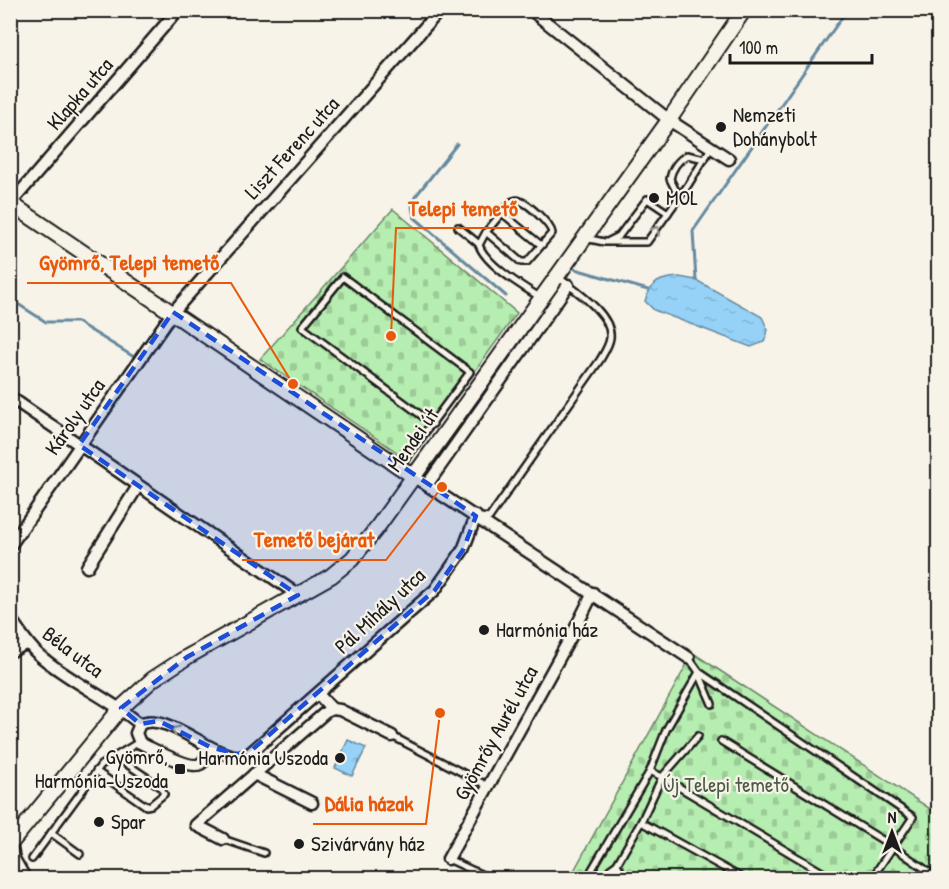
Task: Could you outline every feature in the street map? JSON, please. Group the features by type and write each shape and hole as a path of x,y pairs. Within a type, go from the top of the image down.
{"main road":[{"name":"Mendei út","path":"11,844 120,708 153,679 187,657 331,576 352,559 669,120 744,10"},
{"path":"11,203 413,476"}],"street":[{"name":"Klapka utca","path":"11,203 178,10"},
{"name":"Liszt Ferenc utca","path":"173,312 440,10"},
{"path":"531,10 669,120 729,159"},
{"name":"Mendei út","path":"427,484 568,285"},
{"name":"Károly utca","path":"10,546 173,312"},
{"path":"10,397 298,595"},
{"path":"413,476 690,658"},
{"path":"87,567 138,486"},
{"name":"Pál Mihály utca","path":"210,747 235,756 245,756 262,743 435,590 463,550 476,516"},
{"name":"Gyömrőy Aurél utca","path":"448,859 574,632 593,593"},
{"name":"Béla utca","path":"10,618 38,655 120,708 140,724"},
{"path":"10,652 27,643"},
{"path":"318,694 332,709"},
{"path":"223,839 196,825 327,710 340,710 392,736"},
{"path":"149,720 159,721 210,747 203,762 189,765 139,741 136,733 140,724 149,720"},
{"path":"262,743 275,756"},
{"path":"254,774 312,803"},
{"path":"11,844 14,859 25,879"}],"lane":[{"path":"584,238 604,242 645,244 711,147"},
{"path":"679,197 670,179 680,159 687,155 705,159"},
{"path":"604,242 619,236 647,199 668,213"},
{"path":"479,244 486,232 515,200 522,201 552,229 552,233 527,262 521,262 486,232"},
{"path":"502,213 541,246"},
{"path":"458,227 479,244 486,257 518,284 541,298"},
{"path":"476,516 489,518 600,360 609,342 610,335 604,317 556,276"},
{"path":"400,466 433,424 470,372 343,278 302,327 433,424"},
{"path":"508,490 516,495"},
{"path":"690,658 699,672 712,704"},
{"path":"587,879 650,771 666,730 699,672"},
{"path":"699,672 913,817 872,879"},
{"path":"392,736 488,786"},
{"path":"605,879 610,869 617,864 641,822 662,777 698,736"},
{"path":"32,859 100,765 139,741"},
{"path":"721,741 892,846 939,878"},
{"path":"96,771 146,806 151,805 164,794 161,787 116,756"},
{"path":"650,771 832,879"},
{"path":"641,822 742,879"},
{"path":"51,833 80,854"},
{"path":"223,839 264,854"},
{"path":"448,859 489,879"},
{"path":"617,864 622,873 632,879"}],"highlighted area":[{"path":"173,312 476,516 463,550 435,590 245,756 210,747 159,721 140,724 121,708 187,657 298,595 79,445"}],"green space":[{"path":"393,209 517,313 410,461 260,359"},
{"name":"Új Telepi temető","path":"693,653 938,814 938,878 570,878"}],"water":[{"path":"679,277 696,280 762,317 768,330 764,342 751,347 654,310 645,301 650,289 657,282"},
{"path":"348,740 366,748 352,776 335,768"}],"waterway":[{"path":"696,280 693,231 847,10"},
{"path":"457,144 415,197 412,207 414,217 506,296"},
{"path":"575,269 648,290"},
{"path":"10,299 46,322 77,322 134,357"}],"place":[{"name":"Nemzeti Dohánybolt","path":"721,127"},
{"name":"MOL","path":"654,198"},
{"name":"Telepi temető","path":"391,336"},
{"name":"Gyömrő, Telepi temető","path":"293,384"},
{"name":"Temető bejárat","path":"442,487"},
{"name":"Harmónia ház","path":"484,630"},
{"name":"Dália házak","path":"440,713"},
{"name":"Harmónia Uszoda","path":"340,758"},
{"name":"Gyömrő, Harmónia-Uszoda","path":"180,769"},
{"name":"Spar","path":"99,822"},
{"name":"Szivárvány ház","path":"299,844"}]}
